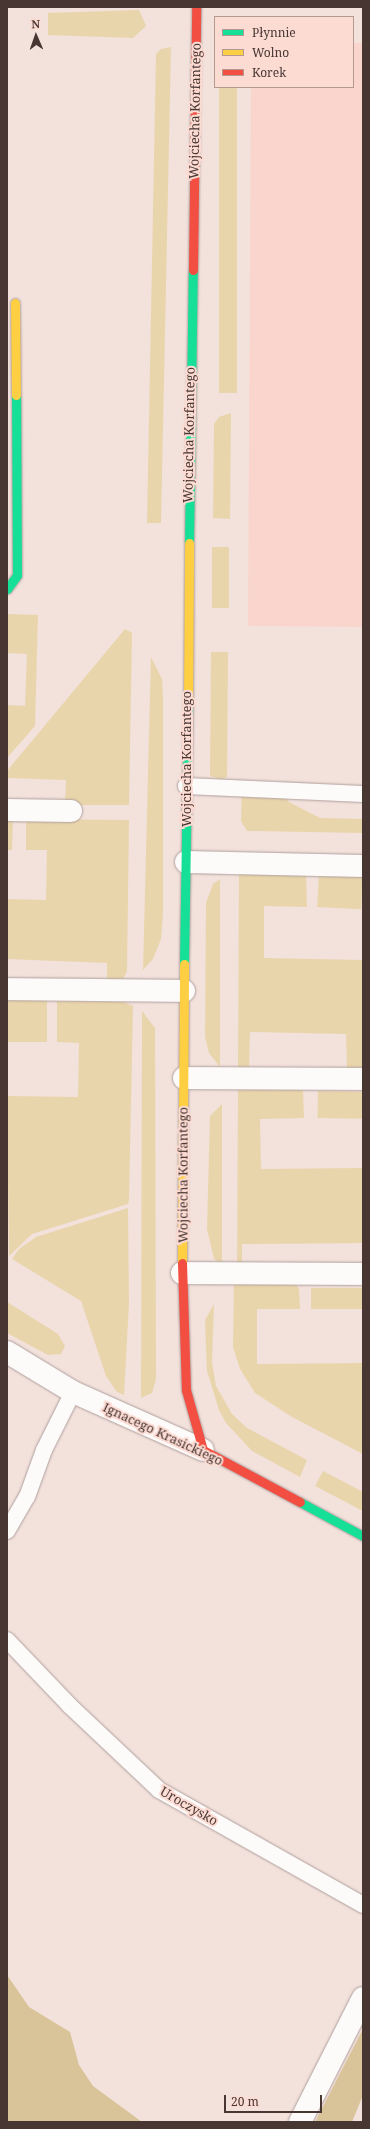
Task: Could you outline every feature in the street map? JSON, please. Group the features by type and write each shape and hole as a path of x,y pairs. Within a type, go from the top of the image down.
{"street":[{"name":"Wojciecha Korfantego","path":"196,7 186,786 182,1273 186,1390 203,1450"},
{"path":"7,589 16,575 15,303"},
{"path":"7,810 71,811"},
{"path":"186,862 363,866"},
{"path":"7,989 184,991"},
{"path":"184,1078 363,1079"},
{"path":"182,1273 363,1274"},
{"name":"Ignacego Krasickiego","path":"7,1352 73,1392 203,1450 363,1536"},
{"path":"300,2122 363,1998"}],"lane":[{"path":"186,786 363,794"},
{"path":"7,1531 27,1497 44,1450 73,1392"},
{"name":"Uroczysko","path":"7,1640 70,1706 159,1790 363,1905"}],"shaded area":[{"path":"139,10 146,26 133,38 48,35 48,13"},
{"path":"354,43 363,43 363,627 248,626 251,88 354,88"},
{"path":"171,47 161,523 147,523 156,54 161,49"},
{"path":"219,88 237,88 237,393 219,393"},
{"path":"231,413 230,519 213,518 214,424 219,417"},
{"path":"212,547 229,547 229,608 212,608"},
{"path":"7,614 38,615 35,726 7,758 7,705 25,706 27,654 7,653"},
{"path":"125,629 132,633 129,805 65,805 66,780 7,778 7,771"},
{"path":"211,652 228,652 227,777 221,779 210,776"},
{"path":"151,657 162,679 163,696 163,914 161,939 153,959 143,970"},
{"path":"242,786 277,788 289,802 320,818 363,819 363,833 247,831 241,821"},
{"path":"7,819 13,819 12,850 7,850"},
{"path":"26,819 129,820 127,971 123,979 107,981 107,963 7,959 7,899 46,900 47,850 26,850"},
{"path":"239,872 306,872 307,907 264,906 264,958 363,960 363,1070 347,1069 346,1034 250,1032 249,1068 238,1068"},
{"path":"319,873 363,875 361,909 317,907"},
{"path":"220,879 220,1067 209,1053 205,1037 206,903 213,884"},
{"path":"7,1000 47,1000 47,1042 7,1042"},
{"path":"57,1001 123,1002 133,1006 129,1200 128,1204 32,1234 9,1256 7,1096 78,1097 79,1043 57,1042"},
{"path":"142,1011 155,1028 156,1379 152,1393 141,1398"},
{"path":"238,1090 303,1090 304,1118 260,1119 261,1169 363,1168 363,1243 242,1244 242,1269 237,1268"},
{"path":"318,1091 363,1092 363,1119 318,1118"},
{"path":"222,1104 222,1264 214,1259 207,1229 210,1116"},
{"path":"128,1208 129,1303 124,1395 117,1392 106,1376 81,1301 12,1259 19,1249 36,1237"},
{"path":"234,1280 295,1283 299,1289 300,1309 257,1309 257,1364 363,1363 363,1454 292,1417 255,1393 240,1369 233,1347"},
{"path":"311,1288 363,1288 363,1309 311,1309"},
{"path":"7,1302 58,1334 65,1346 61,1354 48,1355 7,1333"},
{"path":"214,1304 212,1363 216,1386 232,1414 247,1428 307,1460 300,1477 252,1451 226,1423 219,1410 207,1371 205,1320"},
{"path":"323,1471 363,1492 363,1511 315,1486"},
{"path":"7,1975 29,2007 70,2032 79,2065 93,2086 142,2122 7,2122"},
{"path":"363,2029 363,2095 352,2122 315,2122"}],"traffic: fast":[{"path":"189,543 193,270"},
{"path":"7,589 17,575 16,395"},
{"path":"184,964 188,704"},
{"path":"300,1502 363,1536"}],"traffic: slow":[{"path":"15,303 16,395"},
{"path":"188,704 189,543"},
{"path":"182,1263 184,964"}],"traffic: jam":[{"path":"193,270 196,7"},
{"path":"182,1263 186,1390 203,1450 300,1502"}]}
